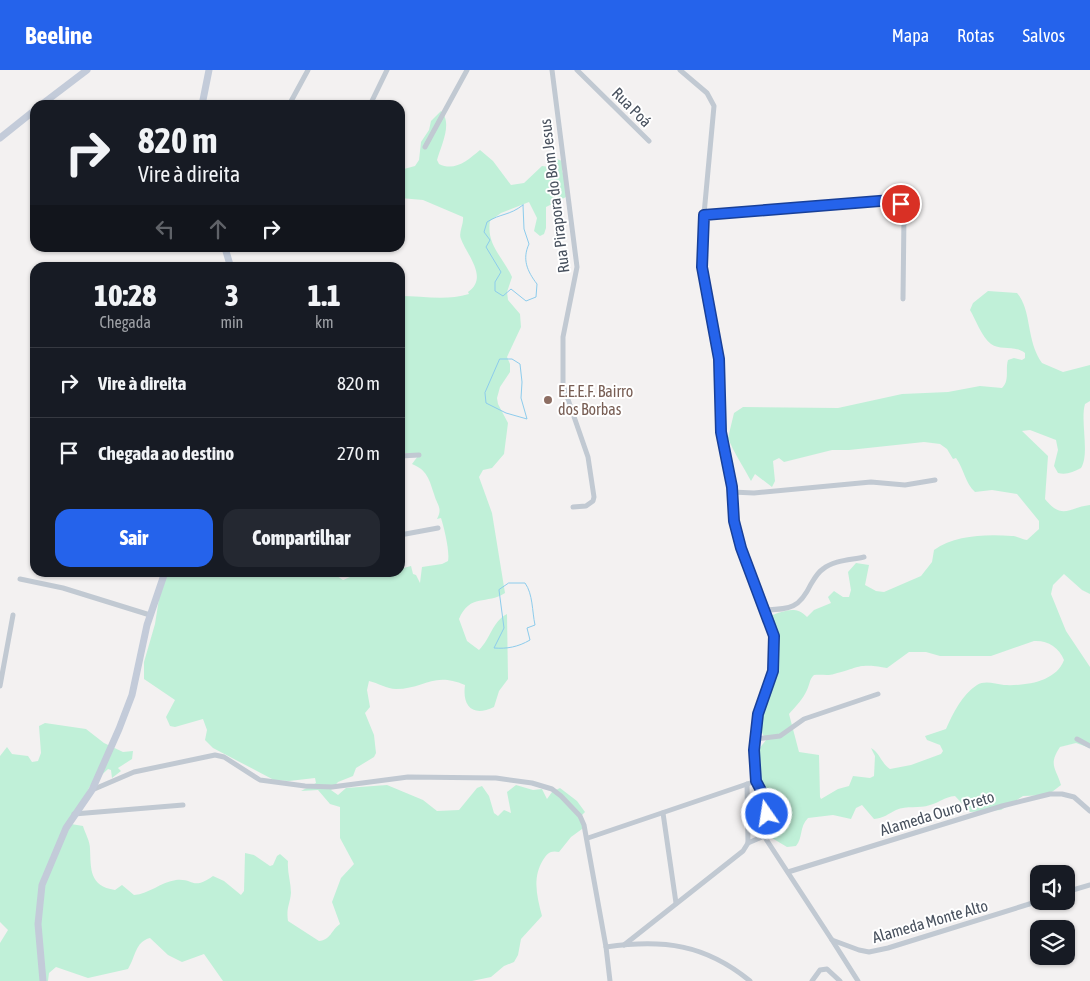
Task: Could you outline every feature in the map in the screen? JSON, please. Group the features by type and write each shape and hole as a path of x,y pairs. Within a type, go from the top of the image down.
{"street":[{"path":"48,100 87,70"},
{"path":"203,100 209,70"},
{"path":"292,100 308,70"},
{"path":"372,100 387,70"},
{"path":"425,147 467,70"},
{"name":"Rua Pirapora do Bom Jesus","path":"552,70 577,267 563,337 563,385 588,457 594,497 593,501 586,506 573,507"},
{"name":"Rua Poá","path":"577,70 649,141"},
{"path":"682,72 707,93 714,106 704,215 702,267 719,359 722,437 732,492 735,530 774,636 774,662 758,714 755,739 756,781 767,806 764,836 858,981"},
{"path":"0,138 30,114"},
{"path":"704,215 897,201 903,208 904,215 905,273 903,299"},
{"path":"405,456 420,455"},
{"path":"732,492 754,493 871,482 905,485 935,480"},
{"path":"405,533 438,528"},
{"path":"764,610 787,608 800,604 823,569 841,562 864,557"},
{"path":"44,981 38,931 40,894 45,875 74,814 92,790 119,729 132,695 150,615 163,577"},
{"path":"20,579 63,588 150,615"},
{"path":"0,686 14,615"},
{"path":"755,739 780,736 804,719 878,694"},
{"path":"1077,739 1090,746"},
{"path":"92,790 134,772 215,755 224,757 260,780 305,786 332,787 408,777 512,779 544,786 561,796 580,816 588,838 610,981"},
{"path":"588,838 756,781"},
{"path":"746,784 748,843"},
{"name":"Alameda Ouro Preto","path":"788,872 1002,806 1050,794 1074,797 1090,811"},
{"path":"74,814 183,804"},
{"path":"663,813 676,903"},
{"path":"624,945 737,856 748,843 764,836"},
{"path":"1075,889 1090,885"},
{"name":"Alameda Monte Alto","path":"832,940 858,950 878,951 1030,904"},
{"path":"606,947 671,944 701,951 719,959 750,981"},
{"path":"812,981 820,970 827,969 840,981"}],"green space":[{"path":"441,111 446,122 446,128 437,160 439,164 445,166 450,167 461,164 480,150 493,161 511,185 524,183 542,166 549,167 557,159 565,162 562,171 567,182 566,197 546,207 546,228 544,234 540,236 534,231 537,218 529,202 501,213 490,221 489,229 493,244 512,277 507,292 508,300 520,314 521,327 507,357 510,364 510,372 500,387 497,398 498,404 508,423 504,454 492,468 483,470 479,477 492,513 505,593 468,606 459,619 467,641 479,650 498,621 507,614 508,679 499,691 494,707 480,711 470,708 467,704 465,685 454,681 436,680 396,689 369,681 367,690 370,707 365,713 374,735 376,753 374,757 356,768 353,776 338,782 331,790 338,795 346,788 387,785 423,800 437,811 459,810 477,788 482,786 489,796 494,813 498,816 504,810 511,813 507,792 516,785 533,790 542,789 547,799 552,792 560,788 577,801 585,812 582,815 582,829 571,837 559,852 554,851 548,854 540,867 536,888 542,916 521,939 518,955 514,962 504,966 491,977 472,981 223,981 204,954 182,962 168,955 150,938 141,943 128,969 88,978 56,967 49,973 48,981 0,981 0,943 8,930 0,922 0,756 7,747 12,754 28,756 32,762 38,761 41,753 39,726 45,723 86,729 104,743 123,752 133,751 132,759 118,768 121,771 112,778 111,770 108,769 90,786 71,824 83,826 89,843 91,870 100,885 115,890 122,885 134,895 145,893 171,881 182,880 201,883 213,876 224,881 241,895 244,891 245,853 254,855 270,866 273,865 280,854 288,861 291,893 288,921 319,941 329,937 340,924 332,902 341,878 354,864 340,838 340,807 330,804 318,790 301,791 316,783 315,778 289,781 274,780 213,748 205,740 207,730 203,719 175,727 170,726 166,717 175,700 144,679 144,662 155,624 161,586 167,577 338,577 343,580 350,577 405,577 405,568 411,566 413,574 416,575 420,583 422,567 442,564 448,561 444,527 441,518 437,519 439,506 429,479 421,469 412,464 418,456 417,453 405,453 405,296 443,298 469,294 468,292 477,280 477,273 460,237 463,217 423,200 405,198 405,169 415,166 419,160 421,142 429,130 431,121"},
{"path":"988,291 1017,293 1025,308 1033,345 1042,363 1063,372 1090,365 1090,401 1085,404 1084,411 1085,454 1081,468 1073,472 1058,473 1054,466 1058,450 1056,440 1030,430 1022,431 1048,456 1045,499 1051,506 1057,510 1066,511 1090,505 1090,594 1082,590 1064,574 1053,585 1051,594 1066,631 1090,667 1090,748 1076,743 1060,747 1054,758 1054,766 1061,785 1048,795 1023,796 1001,810 970,812 955,796 926,806 896,810 883,817 874,819 862,805 856,808 851,819 833,815 808,818 803,825 800,840 796,846 787,847 767,835 767,818 757,761 759,749 766,740 761,731 760,713 774,666 770,616 794,610 803,613 807,617 814,610 831,603 828,597 834,591 843,597 849,597 851,590 848,572 856,563 869,565 865,585 876,591 884,592 921,576 932,562 934,550 942,545 961,538 992,535 1014,536 1027,540 1039,529 1039,521 1017,494 992,490 975,492 956,458 953,459 947,449 940,444 924,442 832,450 784,462 779,458 773,461 775,481 772,487 755,474 751,481 728,438 734,413 743,407 838,408 902,394 948,392 980,386 1002,388 1007,378 1008,360 1014,358 1022,360 1025,358 1025,353 1017,349 995,346 987,341 970,310 973,303","holes":["1039,641 1052,645 1062,655 1064,660 1054,673 1039,681 1021,685 987,683 977,685 962,699 946,729 925,736 927,740 940,745 943,751 941,754 911,765 890,769 871,748 875,756 874,776 870,778 853,776 849,786 838,789 821,799 819,755 799,752 789,714 803,696 814,675 832,675 865,666 887,668 909,652 926,652 940,656 991,656"]}],"waterway":[{"path":"523,205 524,229 529,244 526,260 537,284 536,297 526,301 511,289 503,296 495,291 495,282 501,272 486,247 490,240 484,232 487,222 523,205"},
{"path":"500,359 512,359 520,364 521,398 527,419 506,413 486,403 485,393 500,359"},
{"path":"509,583 525,583 528,587 535,625 527,628 530,640 512,647 494,648 504,628 499,590 509,583"}],"place":[{"name":"E.E.E.F. Bairro dos Borbas","path":"548,400"}],"route":[{"path":"767,814 765,798 756,781 754,750 758,714 773,671 774,636 735,530 732,487 722,443 719,359 702,267 704,215 892,200 901,204"}]}
